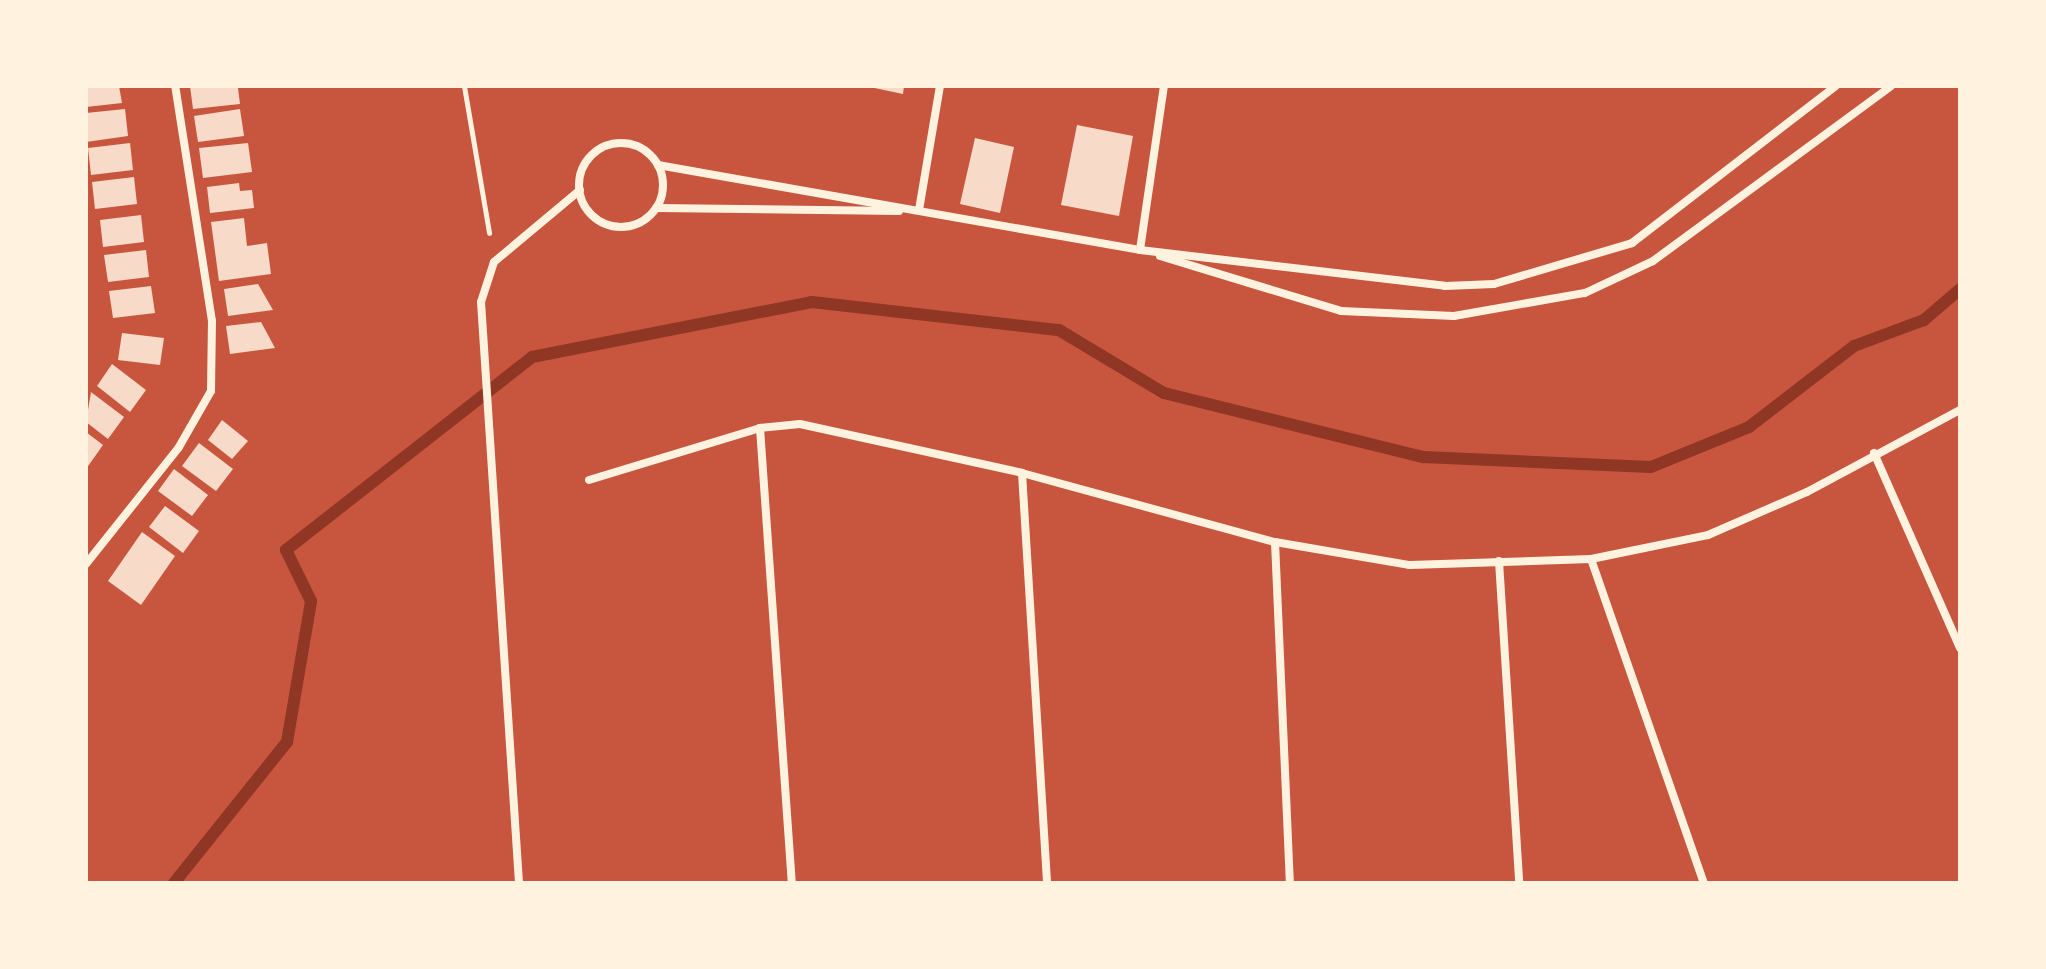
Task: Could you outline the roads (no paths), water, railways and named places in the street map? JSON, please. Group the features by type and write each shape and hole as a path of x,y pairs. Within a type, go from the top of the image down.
{"street":[{"path":"86,564 179,447 211,391 212,321 175,86"},
{"path":"919,210 940,86"},
{"path":"1140,250 1164,86"},
{"path":"658,165 1140,250 1445,286 1541,275 1632,243 1836,86"},
{"path":"1140,250 1341,311 1454,316 1585,293 1653,261 1891,86"},
{"path":"519,883 481,302 494,262 580,190 586,162 608,144 637,145 658,165 663,179 656,208"},
{"path":"580,190 593,215 619,227 656,208 919,210"},
{"path":"589,480 760,428 848,431 1022,473 1275,542 1410,565 1591,559 1708,535 1960,410"},
{"path":"760,428 792,883"},
{"path":"1874,453 1960,648"},
{"path":"1022,473 1047,883"},
{"path":"1275,542 1290,883"},
{"path":"1591,559 1704,883"},
{"path":"1499,561 1519,883"}],"waterway":[{"path":"174,883 287,742 311,601 286,550 532,357 812,302 1059,330 1164,393 1423,457 1651,467 1749,427 1854,346 1924,320 1960,289"}]}
